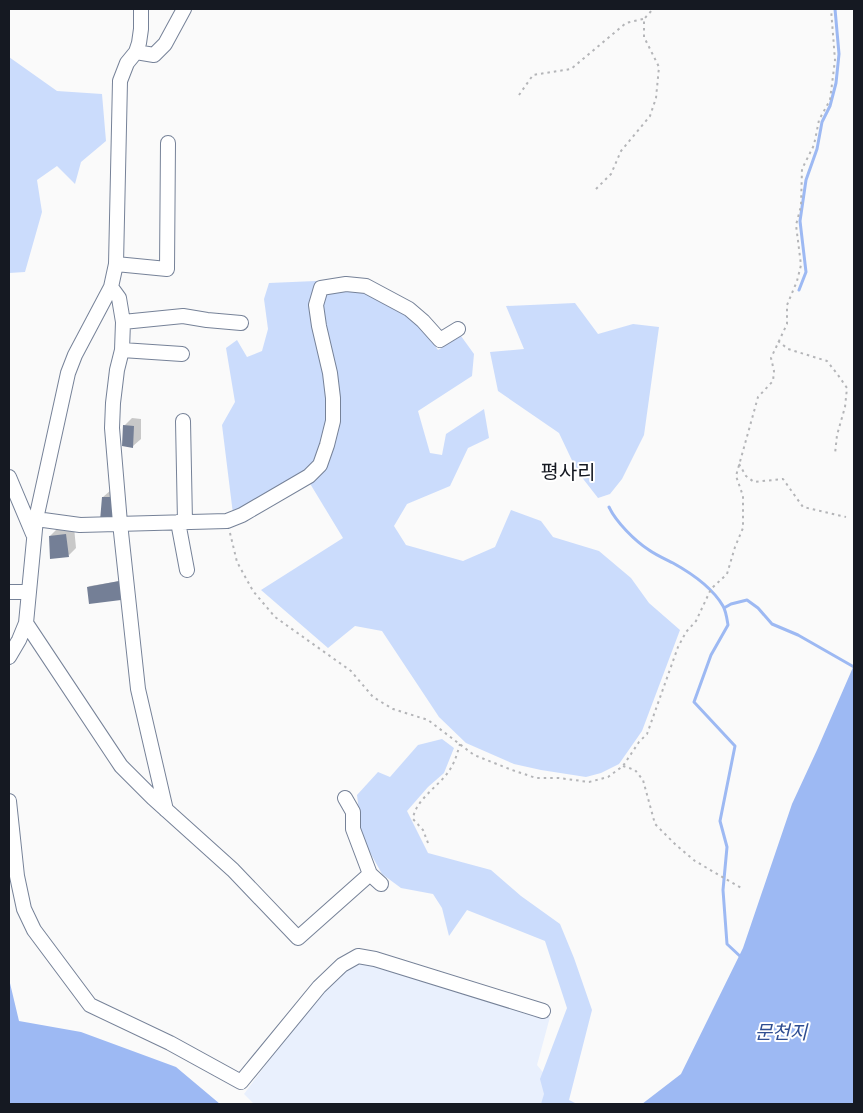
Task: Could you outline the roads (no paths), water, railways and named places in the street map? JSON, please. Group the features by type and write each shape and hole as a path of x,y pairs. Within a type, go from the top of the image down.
{"street":[{"path":"9,657 25,626 36,519 68,373 111,288 116,264 118,245 120,81 127,63 136,52 139,43 141,9"},
{"path":"136,52 154,55 165,44 184,9"},
{"path":"116,264 167,269 168,143"},
{"path":"36,519 80,525 227,521 242,516 309,476 320,465 332,421 333,398 330,373 316,305 321,288 346,284 366,286 409,309 440,340 458,329"},
{"path":"111,288 118,298 123,322 122,350 117,370 112,428 120,523 138,690 166,810"},
{"path":"123,322 183,316 241,323"},
{"path":"122,350 182,354"},
{"path":"183,421 181,522 187,570"},
{"path":"9,478 34,537"},
{"path":"9,592 29,594"},
{"path":"9,596 29,594"},
{"path":"25,626 122,766 166,810 233,870 298,938 370,874"},
{"path":"9,632 25,626"},
{"path":"345,798 353,812 353,829 370,874 381,884"},
{"path":"9,800 17,876 24,909 34,930 90,1005 170,1043 240,1082 319,986 342,965 358,956 375,959 543,1010"}],"water":[{"name":"문천지","path":"854,665 854,1104 642,1104 681,1074 743,948 792,804"},
{"path":"9,979 19,1021 81,1032 176,1067 220,1104 9,1104"}],"waterway":[{"path":"799,290 806,272 800,221 806,180 817,149 822,122 830,106 836,83 839,54 835,9"},
{"path":"609,507 621,525 638,542 701,581 718,599 726,613 728,625 711,655 694,702 735,746 720,821 727,847 723,890 727,944 742,958"},
{"path":"724,608 747,600 758,608 772,624 798,635 854,667"}],"district":[{"name":"평사리","path":"568,470"}]}
